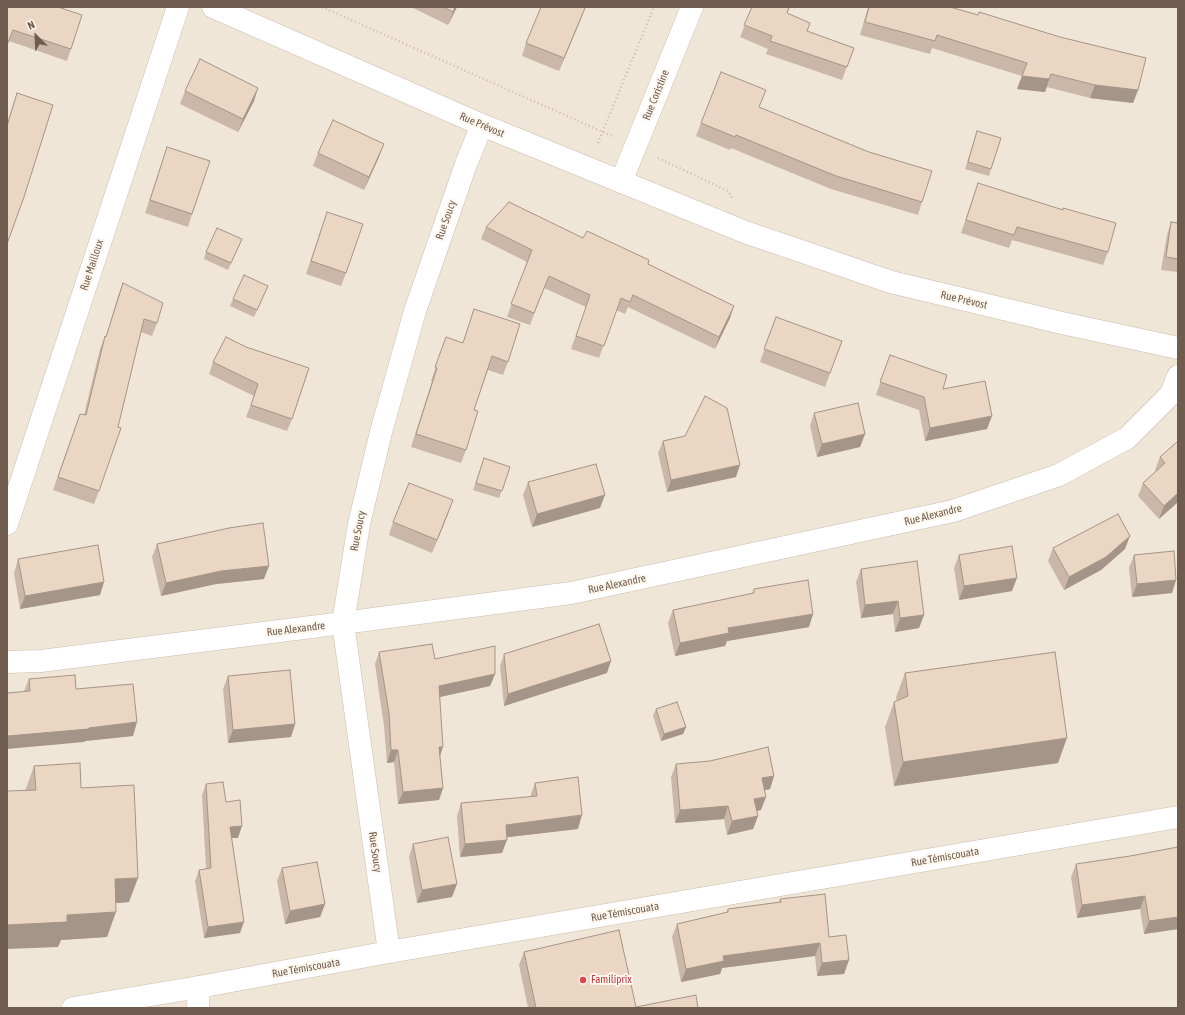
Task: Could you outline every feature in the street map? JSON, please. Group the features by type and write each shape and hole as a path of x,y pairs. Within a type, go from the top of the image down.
{"street":[{"name":"Rue Mailloux","path":"7,524 178,7"},
{"name":"Rue Prévost","path":"213,7 482,125 754,235 890,282 1062,323 1178,348"},
{"name":"Rue Coristine","path":"621,182 692,7"},
{"name":"Rue Soucy","path":"389,952 343,623 359,524 383,424 415,311 466,164 482,125"},
{"name":"Rue Alexandre","path":"7,662 41,661 571,594 953,511 1059,475 1127,438 1171,394 1178,376"},
{"name":"Rue Témiscouata","path":"73,1008 198,998 389,952 1178,817"}],"path":[{"path":"322,7 603,132 728,191 754,235"},
{"path":"588,169 654,7"}],"shaded area":[{"path":"7,7 1178,7 1178,1008 7,1008"}],"building":[{"path":"7,7 58,7 82,15 71,49 13,30 7,45"},
{"path":"443,7 455,7 453,12"},
{"path":"541,7 585,8 564,58 526,43"},
{"path":"752,7 789,7 787,13 810,23 807,31 854,48 847,67 770,41 772,36 744,25"},
{"path":"869,7 950,7 978,15 979,12 1060,37 1146,58 1138,90 1095,85 1051,74 1049,79 1022,76 1027,63 937,35 935,41 865,22"},
{"path":"200,59 258,88 243,119 185,91"},
{"path":"721,72 766,90 759,107 869,152 932,171 922,202 836,176 736,135 735,137 701,123"},
{"path":"17,93 53,105 24,197 7,244 7,126"},
{"path":"333,120 384,144 369,177 318,153"},
{"path":"977,131 1001,138 991,169 968,162"},
{"path":"167,147 210,161 192,214 150,200"},
{"path":"978,183 1063,210 1063,208 1116,223 1108,252 1017,227 1014,235 966,220"},
{"path":"509,202 583,238 587,231 649,260 648,264 734,306 719,337 633,295 630,302 621,298 604,346 576,336 590,295 549,276 534,313 511,304 532,250 486,227"},
{"path":"327,212 363,224 346,273 311,261"},
{"path":"1171,222 1178,223 1178,259 1166,257"},
{"path":"217,228 242,239 231,263 206,252"},
{"path":"244,275 268,286 257,310 233,299"},
{"path":"123,283 163,303 157,323 144,319 118,427 121,428 99,491 58,477 80,414 86,415 105,336 106,337"},
{"path":"474,309 520,324 508,362 492,356 474,410 478,411 466,450 416,434 437,368 435,367 446,337 463,343"},
{"path":"776,317 842,341 830,373 764,349"},
{"path":"226,337 246,347 309,368 292,419 251,405 258,384 213,362"},
{"path":"890,355 947,375 943,389 985,381 992,416 930,428 924,397 880,382"},
{"path":"705,396 727,408 740,465 671,480 663,441 685,436"},
{"path":"858,403 865,434 822,444 814,413"},
{"path":"1178,441 1178,493 1164,506 1143,483 1165,463 1160,457"},
{"path":"484,458 510,467 502,491 476,483"},
{"path":"596,464 605,495 537,514 528,482"},
{"path":"409,483 453,500 437,540 393,522"},
{"path":"1118,514 1130,536 1106,557 1069,577 1053,548"},
{"path":"263,523 269,566 221,571 166,583 157,544 229,528"},
{"path":"98,545 104,582 25,596 18,559"},
{"path":"1012,546 1017,578 964,586 959,555"},
{"path":"1174,551 1176,580 1137,584 1134,555"},
{"path":"917,561 924,615 900,618 898,601 865,605 861,569"},
{"path":"808,580 813,614 728,628 729,633 680,643 673,610 754,593 754,589"},
{"path":"599,624 611,661 508,694 504,654"},
{"path":"432,644 435,659 495,646 495,674 439,686 443,747 439,747 443,788 403,792 398,750 391,750 389,713 379,652"},
{"path":"1055,652 1067,738 903,762 894,702 908,696 905,673"},
{"path":"290,670 295,724 233,730 228,676"},
{"path":"75,675 76,689 133,684 137,722 89,729 7,736 7,693 30,691 29,679"},
{"path":"677,702 686,727 664,734 656,709"},
{"path":"768,747 774,776 762,778 766,797 754,799 758,816 732,821 728,806 680,810 676,764 710,761"},
{"path":"80,763 81,788 134,785 138,878 115,879 116,912 67,915 67,922 7,925 7,791 36,790 34,766"},
{"path":"578,777 582,815 506,825 507,840 465,844 461,803 537,796 535,783"},
{"path":"223,782 226,802 240,800 242,826 230,827 244,922 208,927 199,870 211,868 206,784"},
{"path":"448,837 457,884 422,890 413,844"},
{"path":"1178,847 1178,917 1149,921 1145,896 1082,905 1076,864"},
{"path":"317,862 325,904 290,911 282,868"},
{"path":"825,894 829,937 846,935 849,960 822,963 820,943 723,956 724,961 686,969 677,924 728,912 728,909 781,902 780,899"},
{"path":"619,930 636,1007 696,995 698,1008 536,1008 524,952"}],"place":[{"name":"Familiprix","path":"583,980"}]}
